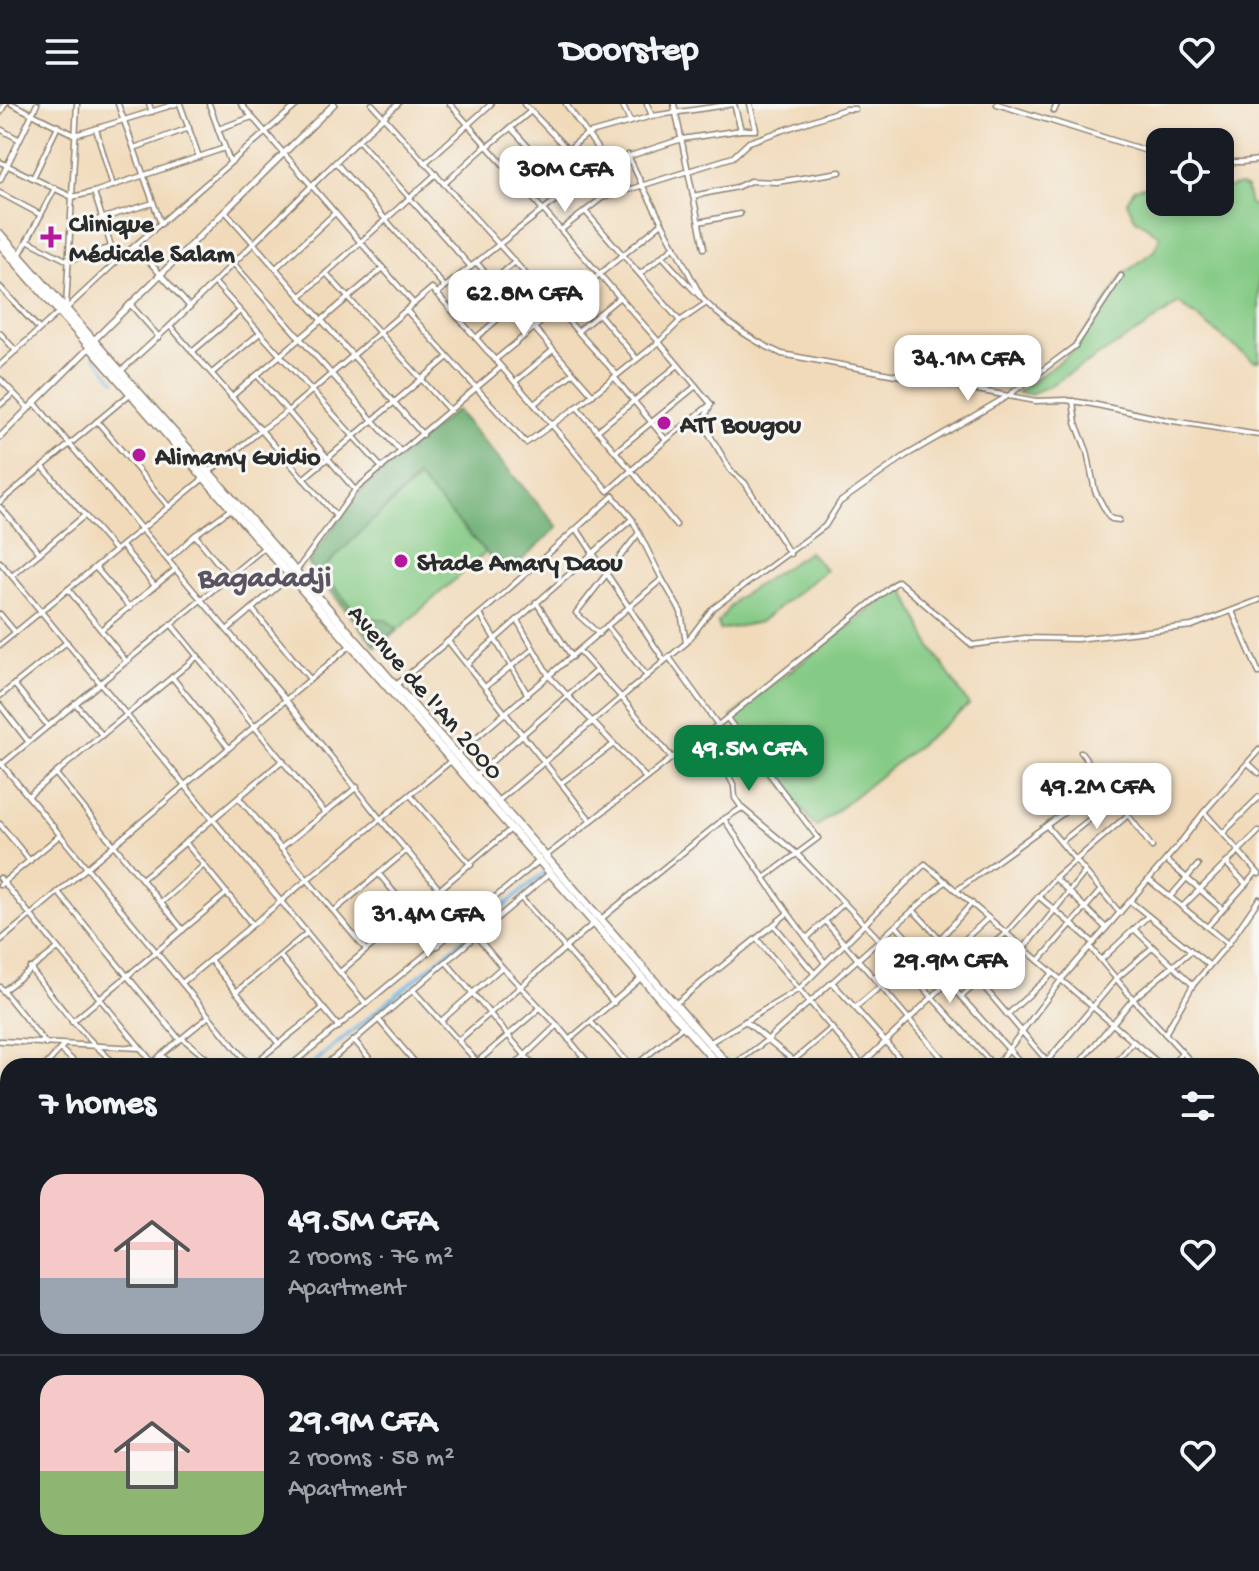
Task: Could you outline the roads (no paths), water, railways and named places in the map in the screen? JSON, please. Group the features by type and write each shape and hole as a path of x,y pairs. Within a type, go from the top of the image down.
{"main road":[{"name":"Avenue de l'An 2000","path":"0,234 62,311"},
{"name":"Avenue de l'An 2000","path":"0,244 91,344 130,394 206,475 231,509 267,545"},
{"name":"Avenue de l'An 2000","path":"91,344 120,372 454,758 511,829 542,858 550,873 723,1058"},
{"name":"Avenue de l'An 2000","path":"293,574 351,645 392,687"},
{"name":"Avenue de l'An 2000","path":"454,758 498,801 641,978 712,1058"}],"street":[{"path":"0,113 5,104"},
{"path":"12,104 75,135 178,104 199,157"},
{"path":"0,180 37,104"},
{"path":"62,311 77,104"},
{"path":"118,104 161,224"},
{"path":"149,104 152,112"},
{"path":"209,104 231,162"},
{"path":"241,104 414,304"},
{"path":"0,365 298,104"},
{"path":"0,437 130,304 334,104"},
{"path":"372,104 577,331 666,440"},
{"path":"120,372 398,104"},
{"path":"450,104 711,404"},
{"path":"425,163 490,104"},
{"path":"524,104 568,150"},
{"path":"566,104 607,162"},
{"path":"622,104 630,121"},
{"path":"647,104 652,116"},
{"path":"674,104 704,248"},
{"path":"547,167 587,134 652,116 734,104 741,130"},
{"path":"436,294 599,166 682,139 756,130 750,104"},
{"path":"997,104 1146,151"},
{"path":"1054,111 1057,104"},
{"path":"561,230 602,198 733,157 749,142 845,109 855,109"},
{"path":"444,184 531,111"},
{"path":"218,129 252,117"},
{"path":"33,178 58,126"},
{"path":"134,148 189,128"},
{"path":"511,128 568,190"},
{"path":"0,129 20,140"},
{"path":"96,129 113,186"},
{"path":"358,140 471,267"},
{"path":"0,162 72,197 225,148"},
{"path":"628,155 705,304"},
{"path":"1234,162 1259,160"},
{"path":"336,163 445,287"},
{"path":"693,196 737,187 750,181 777,182 840,172"},
{"path":"300,296 436,174"},
{"path":"19,256 55,188"},
{"path":"94,192 116,262"},
{"path":"0,193 41,215"},
{"path":"70,228 153,203"},
{"path":"225,211 423,435"},
{"path":"585,211 680,321"},
{"path":"276,268 335,213"},
{"path":"699,222 740,214"},
{"path":"495,360 662,223"},
{"path":"27,240 68,261 112,247"},
{"path":"135,246 190,307"},
{"path":"640,274 675,246"},
{"path":"662,256 705,304 762,345 782,354 1036,401 1073,401 1259,435"},
{"path":"458,318 515,262"},
{"path":"477,263 593,395"},
{"path":"234,264 401,452"},
{"path":"231,397 382,268"},
{"path":"326,273 450,411"},
{"path":"498,801 686,643 712,609 825,526 840,502 905,456 1008,396 1075,346 1121,276"},
{"path":"215,283 383,468"},
{"path":"0,287 39,329"},
{"path":"0,645 313,391 432,288 632,519 681,612 686,643"},
{"path":"577,331 620,297"},
{"path":"130,304 159,337"},
{"path":"407,310 524,443 528,443 705,304"},
{"path":"476,338 514,305"},
{"path":"192,352 240,311"},
{"path":"599,314 637,358"},
{"path":"170,326 336,516"},
{"path":"0,333 16,351"},
{"path":"212,373 260,333"},
{"path":"515,382 553,350"},
{"path":"303,479 448,357"},
{"path":"597,431 678,365"},
{"path":"227,630 293,574 355,490 501,367"},
{"path":"534,404 573,373"},
{"path":"257,375 355,490"},
{"path":"0,379 28,408"},
{"path":"615,452 696,386"},
{"path":"0,405 13,394"},
{"path":"40,553 0,505 130,394"},
{"path":"1073,401 1095,491 1109,517 1119,520"},
{"path":"34,402 286,700 467,922"},
{"path":"711,404 704,425 731,471 745,483 790,554"},
{"path":"608,491 711,404"},
{"path":"577,407 676,525"},
{"path":"97,421 169,507"},
{"path":"42,467 115,550"},
{"path":"392,687 613,496"},
{"path":"168,560 195,535 231,509"},
{"path":"11,576 84,516"},
{"path":"467,664 632,519"},
{"path":"577,529 629,608 718,725"},
{"path":"599,634 576,613 638,534"},
{"path":"195,535 229,577"},
{"path":"243,1058 1,764 267,545"},
{"path":"122,546 155,586"},
{"path":"0,562 366,1004"},
{"path":"96,568 130,608"},
{"path":"102,629 176,569"},
{"path":"182,983 411,796 662,579"},
{"path":"300,1058 542,858 727,718 898,581 972,645 1025,638 1077,639 1192,626 1259,600"},
{"path":"68,589 126,661"},
{"path":"536,602 572,657"},
{"path":"252,609 310,679"},
{"path":"1232,611 1259,673"},
{"path":"0,614 15,632"},
{"path":"480,614 528,695"},
{"path":"517,620 549,676 646,779"},
{"path":"171,624 324,812"},
{"path":"607,626 647,676"},
{"path":"448,641 591,821"},
{"path":"0,696 67,642"},
{"path":"0,941 351,645"},
{"path":"485,687 533,649"},
{"path":"579,650 672,758"},
{"path":"28,796 198,656"},
{"path":"475,776 597,670"},
{"path":"172,677 229,748"},
{"path":"14,684 48,726"},
{"path":"75,703 102,735"},
{"path":"0,705 29,741"},
{"path":"727,718 818,838 764,878"},
{"path":"703,736 726,770 734,786 735,798 742,808 796,853 988,1058"},
{"path":"561,783 614,744"},
{"path":"1002,1058 1061,980 1259,750"},
{"path":"1081,752 1152,847"},
{"path":"142,879 283,760"},
{"path":"1248,763 1259,773"},
{"path":"55,773 183,930"},
{"path":"957,890 1105,783"},
{"path":"281,848 357,787"},
{"path":"411,796 471,865"},
{"path":"1223,833 1259,797"},
{"path":"239,798 366,950"},
{"path":"1061,842 1116,798"},
{"path":"458,1041 597,921 742,808"},
{"path":"1204,812 1258,872 1207,927"},
{"path":"868,1058 948,982 1007,932 1055,878 1128,815"},
{"path":"724,819 825,963"},
{"path":"0,824 30,861"},
{"path":"1047,825 1120,913"},
{"path":"439,890 511,829"},
{"path":"1182,907 1259,831"},
{"path":"60,835 1,882 147,1058"},
{"path":"185,842 253,924"},
{"path":"334,911 406,850"},
{"path":"1166,860 1222,909"},
{"path":"1226,863 1245,883"},
{"path":"709,1043 799,989 925,864 1152,1058"},
{"path":"161,903 204,865"},
{"path":"1170,897 1198,865"},
{"path":"961,997 1022,947 1085,872"},
{"path":"333,1058 550,873"},
{"path":"379,874 438,946"},
{"path":"1055,878 1106,928"},
{"path":"1149,880 1228,944"},
{"path":"741,1058 767,1040 946,881"},
{"path":"1039,961 1101,890"},
{"path":"58,892 181,1039 206,1058"},
{"path":"72,1022 227,893"},
{"path":"1038,896 1092,945 1133,999 1187,1058"},
{"path":"521,898 614,1003"},
{"path":"1165,1034 1193,985 1228,944 1259,899"},
{"path":"1130,901 1209,966"},
{"path":"940,939 972,903"},
{"path":"807,938 844,904"},
{"path":"913,910 979,981 1041,1058"},
{"path":"340,972 411,913"},
{"path":"675,1004 788,913"},
{"path":"1101,960 1148,916"},
{"path":"951,952 989,918"},
{"path":"825,921 942,1058"},
{"path":"774,925 815,973"},
{"path":"896,926 1017,1058"},
{"path":"1134,929 1193,985"},
{"path":"236,992 307,933"},
{"path":"477,937 583,1057"},
{"path":"757,939 856,1058"},
{"path":"1050,1058 1117,978 1153,947"},
{"path":"47,1045 2,989 58,948"},
{"path":"1084,1058 1133,999 1191,951"},
{"path":"280,956 339,1027"},
{"path":"874,978 897,958"},
{"path":"211,960 278,1043"},
{"path":"447,963 525,1056 557,1025"},
{"path":"441,1021 502,967"},
{"path":"30,968 72,1022 108,1058"},
{"path":"1007,1015 1053,973"},
{"path":"569,1040 641,978"},
{"path":"832,982 900,1058"},
{"path":"856,1007 881,986"},
{"path":"413,990 474,1058"},
{"path":"260,1058 323,1008"},
{"path":"485,1058 540,1008"},
{"path":"158,1058 209,1016"},
{"path":"378,1019 411,1058"},
{"path":"745,1021 790,1058"},
{"path":"591,1022 625,1058"},
{"path":"643,1058 683,1026"},
{"path":"795,1058 832,1028"},
{"path":"354,1040 369,1058"},
{"path":"0,1041 61,1047 140,1048"},
{"path":"1120,1058 1133,1042"},
{"path":"52,1058 61,1047"},
{"path":"61,1047 71,1058"},
{"path":"1178,1058 1182,1053"},
{"path":"161,1055 164,1058"}],"waterway":[{"path":"93,355 115,381"},
{"path":"320,1058 545,872"}],"place":[{"name":"Clinique Médicale Salam","path":"51,237"},
{"name":"ATT Bougou","path":"664,423"},
{"name":"Alimamy Guidio","path":"139,455"},
{"name":"Stade Amary Daou","path":"401,561"}],"district":[{"name":"Bagadadji","path":"265,576"}]}
